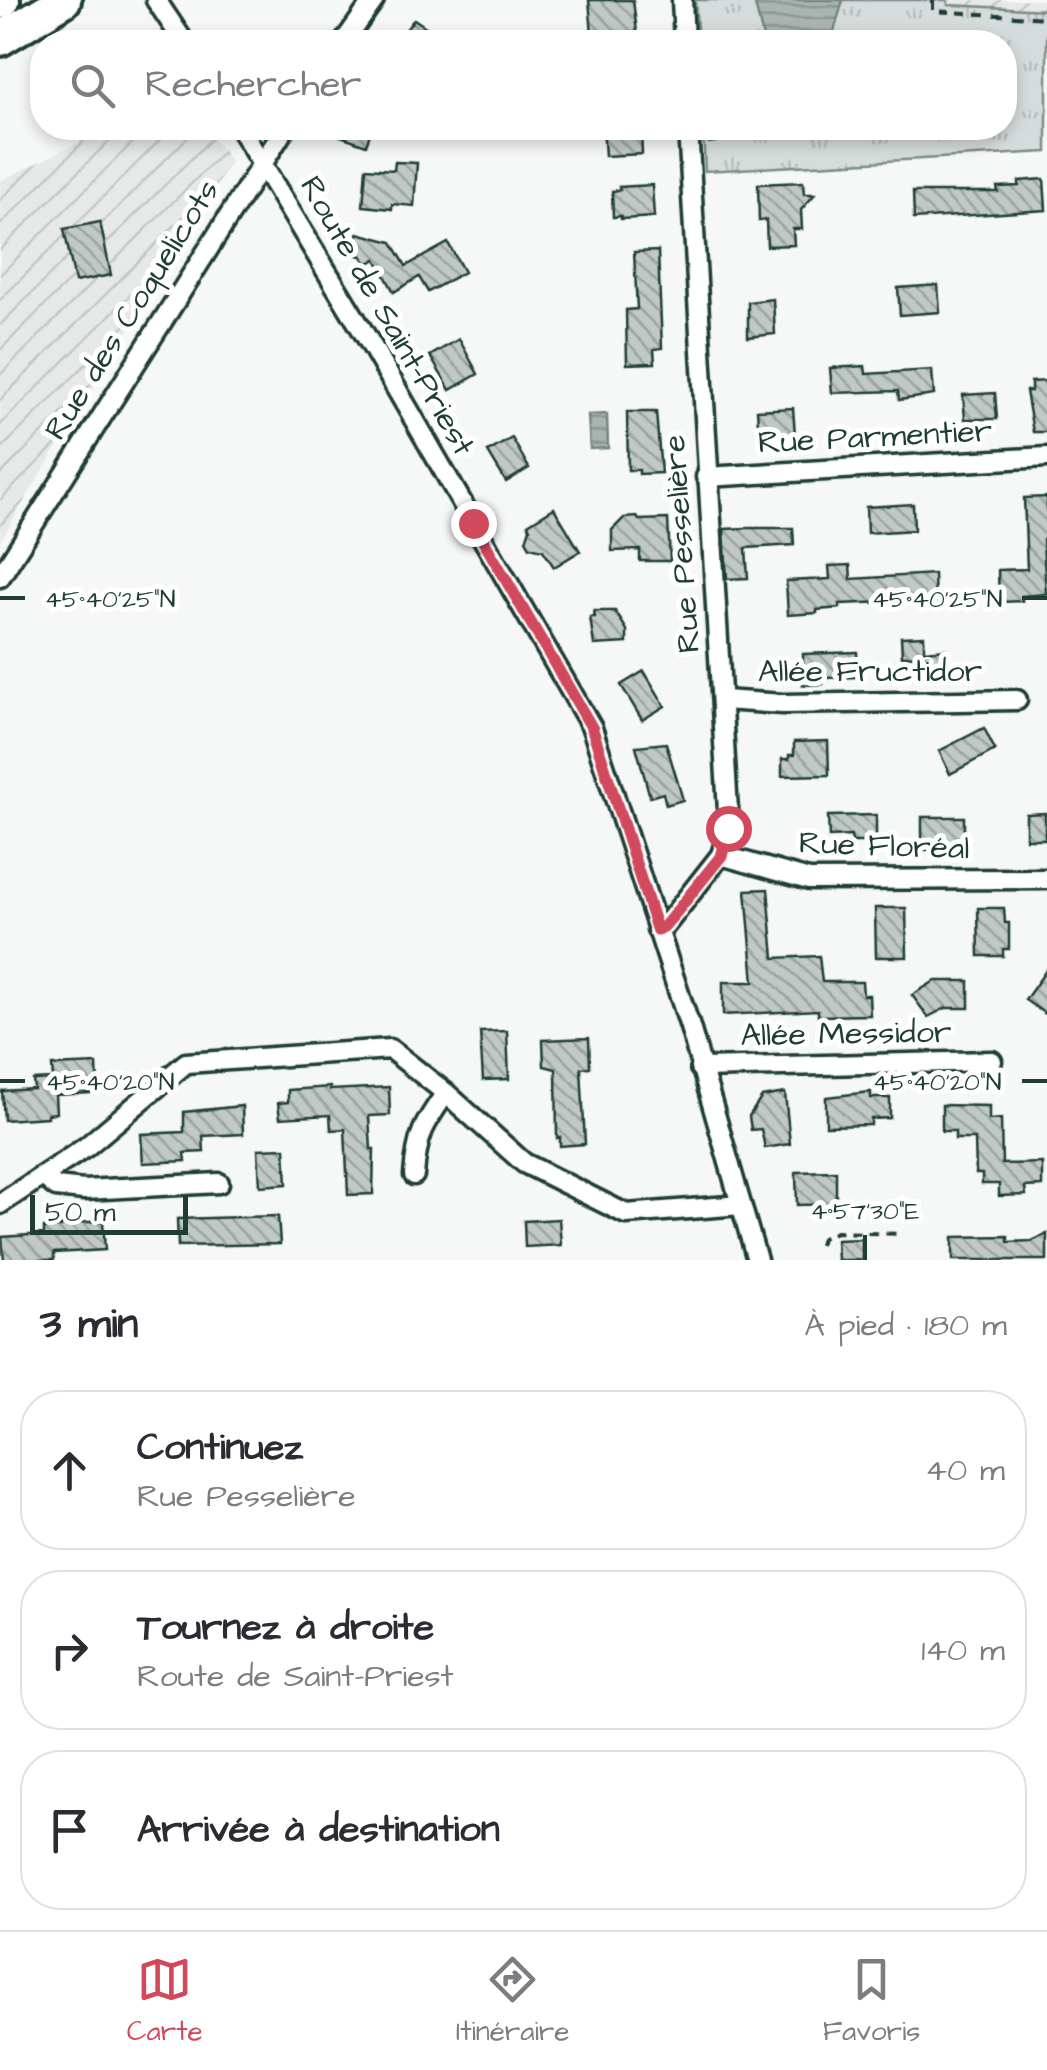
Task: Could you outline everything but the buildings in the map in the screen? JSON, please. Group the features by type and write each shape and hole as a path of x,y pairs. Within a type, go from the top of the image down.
{"highway":[{"path":"0,39 64,0"}],"street":[{"path":"353,30 374,0"},
{"path":"682,0 683,30"},
{"path":"159,4 176,30"},
{"name":"Route de Saint-Priest","path":"248,140 592,728 690,1027 757,1260"},
{"name":"Rue des Coquelicots","path":"0,577 276,140"},
{"name":"Rue Pesselière","path":"688,140 706,477 724,700 728,828 722,855"},
{"name":"Rue Parmentier","path":"706,477 1047,457"},
{"name":"Allée Fructidor","path":"724,700 783,704 1017,700"},
{"path":"657,930 665,926 722,855"},
{"name":"Rue Floréal","path":"722,855 809,880 1047,879"},
{"path":"0,1204 86,1147 186,1062 390,1049 446,1093 524,1164 626,1214 741,1205"},
{"name":"Allée Messidor","path":"700,1068 992,1060"},
{"path":"414,1175 416,1142 446,1093"},
{"path":"42,1176 56,1187 84,1190 219,1183"}],"path":[{"path":"933,0 933,11 1047,18"},
{"path":"820,1245 822,1238 836,1232 903,1234"}],"shaded area":[{"path":"754,0 843,0 834,30 761,30"},
{"path":"947,0 1047,0 1047,10 947,5"},
{"path":"84,140 214,140 231,162 0,541 0,181"},
{"path":"607,414 608,448 590,449 588,415"}],"green space":[{"path":"695,0 947,0 948,5 1047,10 1047,152 705,171 704,140 1017,140 1017,30 697,30"}],"route":[{"path":"473,523 592,728 657,930 665,926 722,855 728,828"}]}
